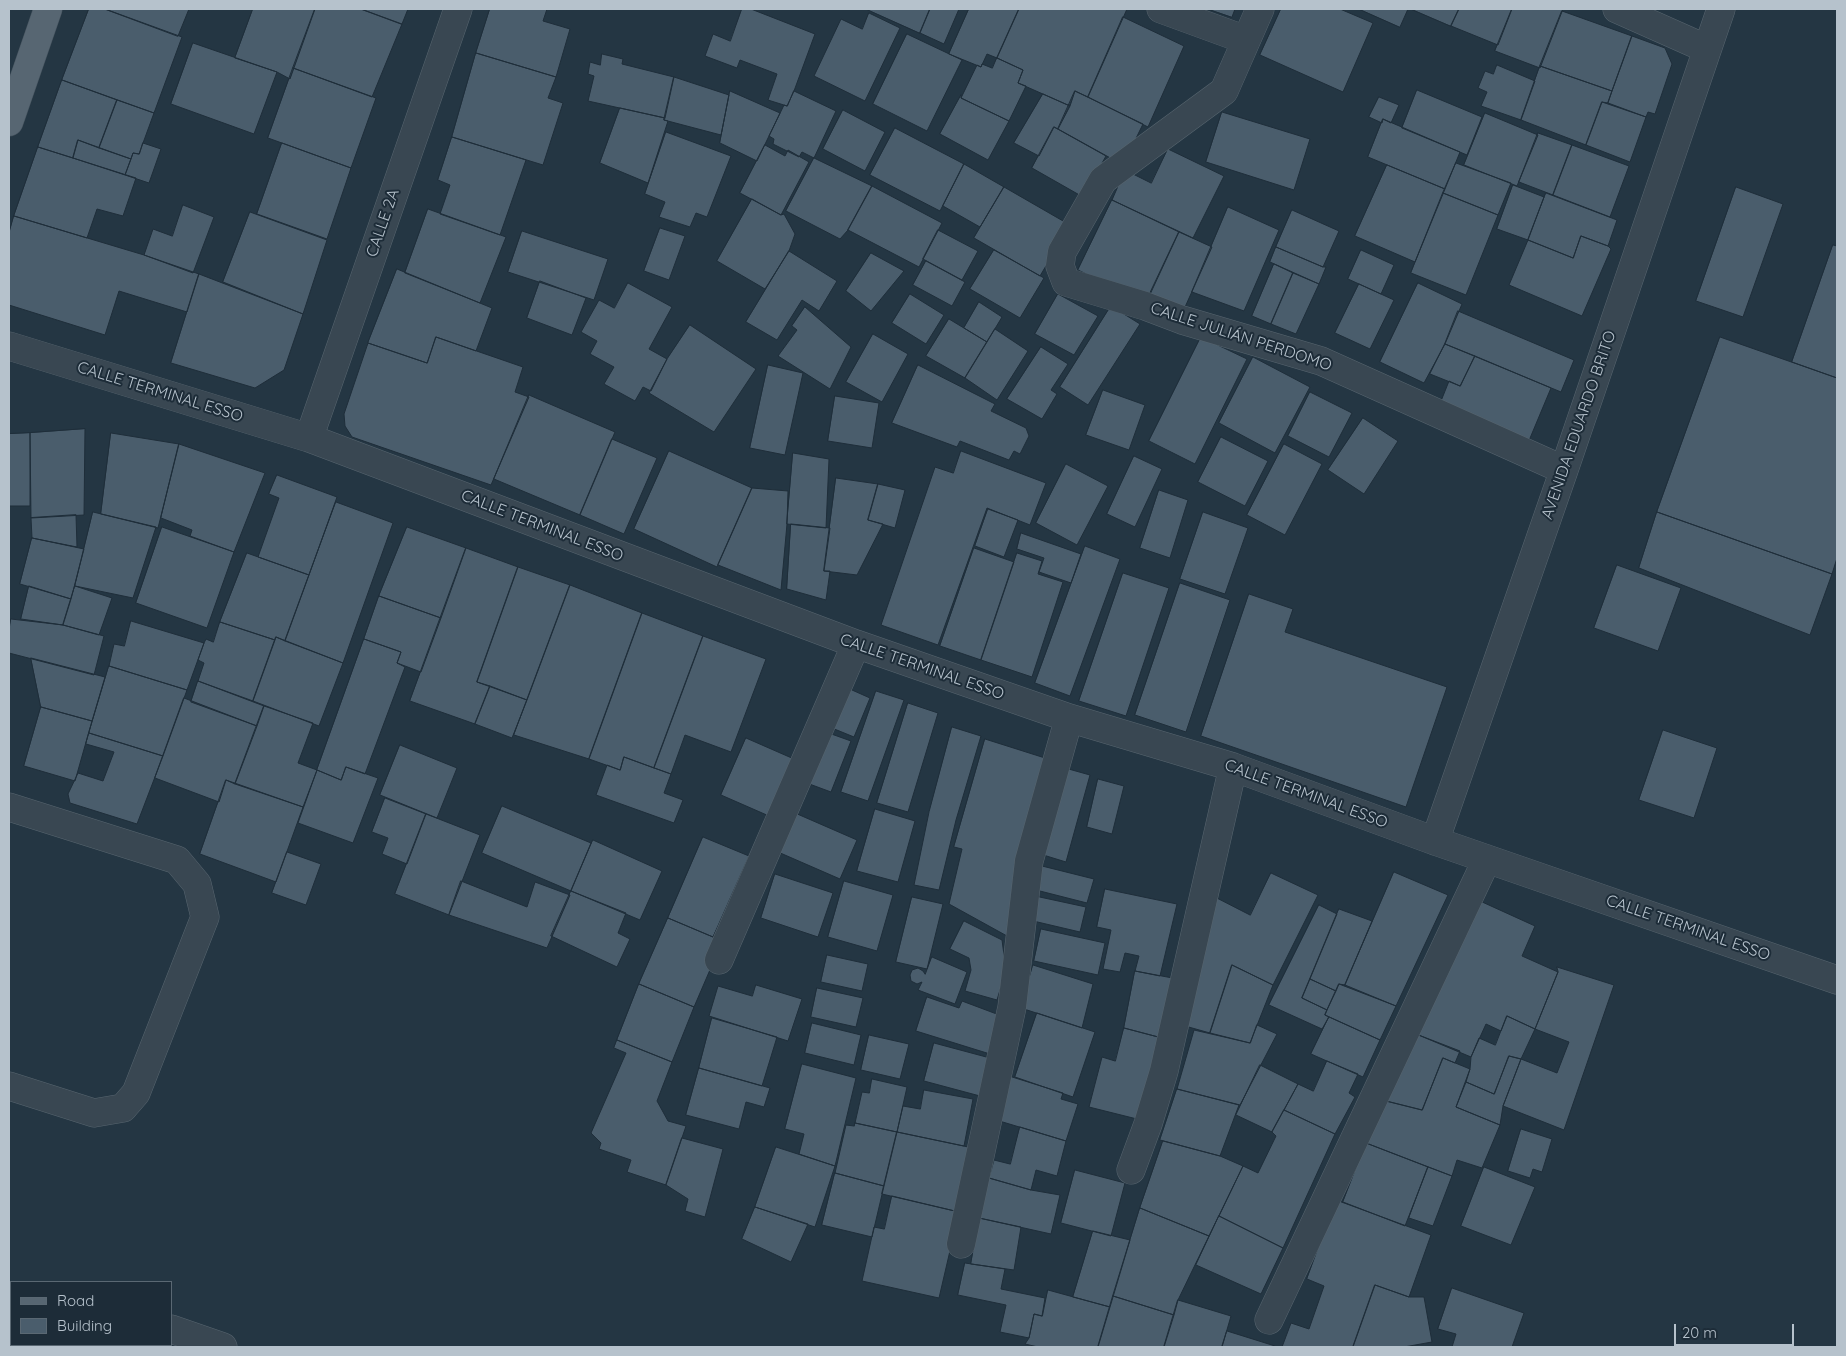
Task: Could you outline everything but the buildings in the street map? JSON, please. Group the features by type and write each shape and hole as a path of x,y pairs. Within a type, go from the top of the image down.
{"main road":[{"path":"9,122 48,9"}],"street":[{"name":"CALLE 2A","path":"309,438 458,9"},
{"path":"1161,9 1246,40 1260,9"},
{"path":"1617,9 1708,49"},
{"name":"AVENIDA EDUARDO BRITO","path":"1435,841 1721,9"},
{"name":"CALLE JULIÁN PERDOMO","path":"1246,40 1224,91 1103,180 1062,252 1060,266 1066,282 1145,306 1182,320 1321,361 1564,470"},
{"name":"CALLE TERMINAL ESSO","path":"9,346 309,438 856,644 1069,718 1232,766 1435,841 1837,980"},
{"path":"719,960 856,644"},
{"path":"961,1244 1012,1007 1029,861 1069,718"},
{"path":"1131,1170 1148,1124 1164,1071 1232,766"},
{"path":"9,807 177,860 197,884 205,917 136,1093 123,1108 94,1113 9,1086"},
{"path":"1269,1320 1487,859"},
{"path":"172,1329 222,1347"}]}
